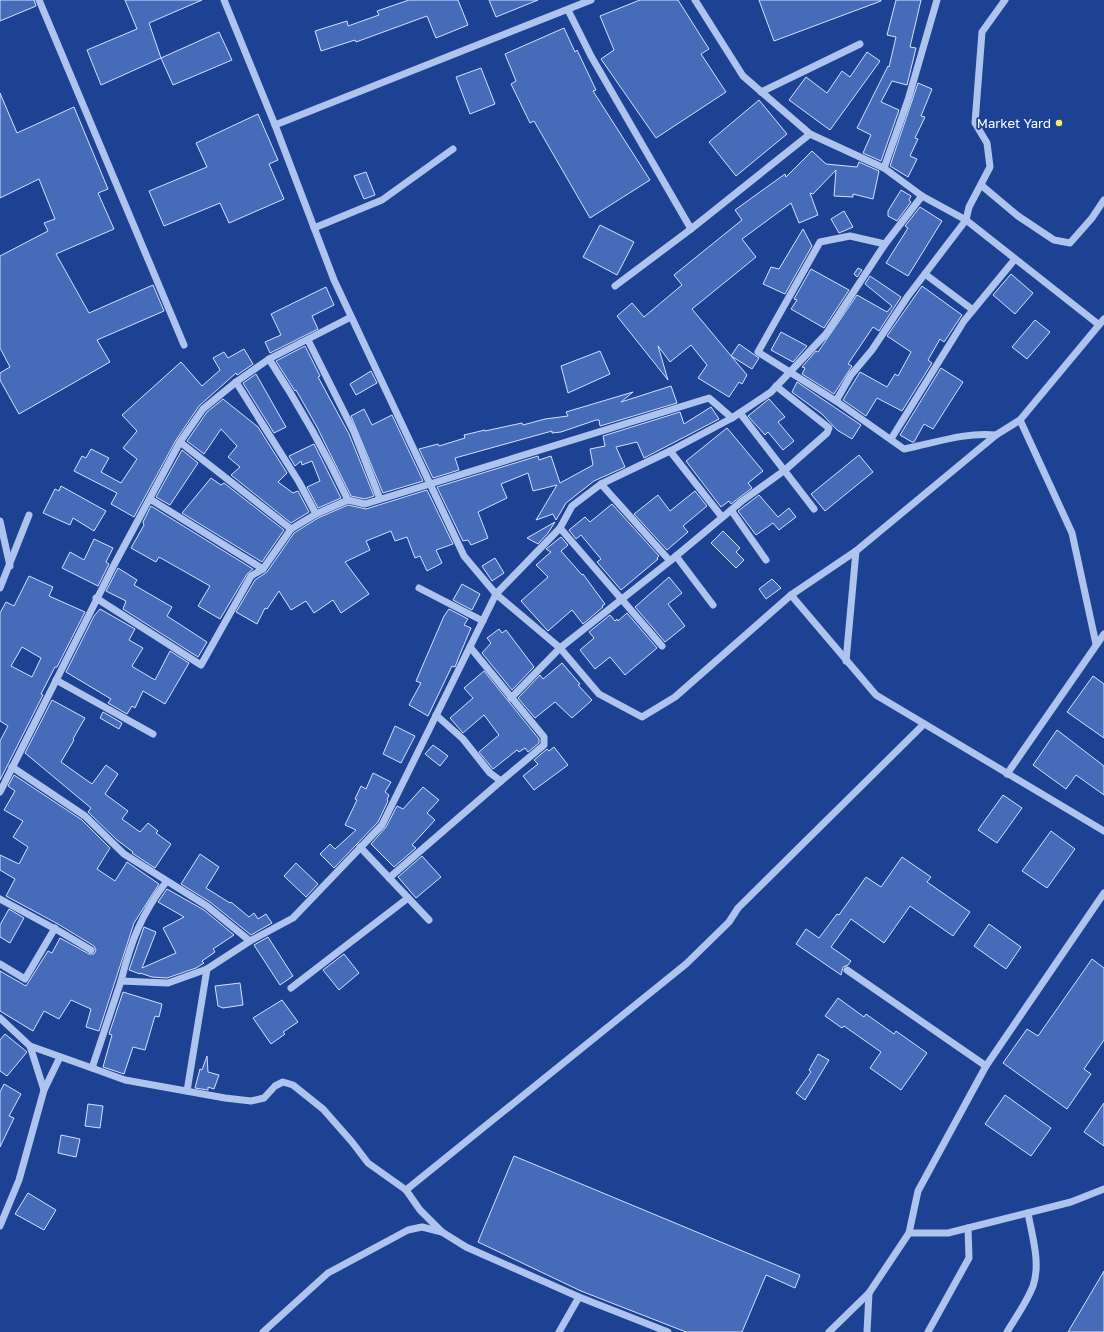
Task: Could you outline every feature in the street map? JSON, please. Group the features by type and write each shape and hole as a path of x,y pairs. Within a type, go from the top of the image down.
{"street":[{"path":"39,0 184,345"},
{"path":"224,0 275,125 334,280 464,556 496,594 560,648 599,694 642,717 676,697 791,595 856,551 996,435 1020,420 1101,321 1015,259 966,220 922,196 884,168 810,134 743,76 694,0"},
{"path":"275,125 592,0"},
{"path":"884,168 908,100 937,0"},
{"path":"836,401 851,375 872,350 908,296 966,220 969,207 990,167 987,143 975,123 982,32 1005,0"},
{"path":"568,10 610,90 691,229"},
{"path":"761,92 860,44"},
{"path":"615,286 691,229 810,134"},
{"path":"314,228 382,200 453,149"},
{"path":"981,185 1018,216 1054,240 1070,243 1092,218 1104,200"},
{"path":"121,981 168,983 207,969 250,941 293,918 382,825 496,594 560,528 572,506 601,484 670,451 732,418 776,386 826,334 885,244 922,196"},
{"path":"885,244 850,236 820,242 758,352 836,401 904,449 959,435 984,433 996,435"},
{"path":"890,438 964,321 1015,259"},
{"path":"925,274 973,310"},
{"path":"0,792 96,598 180,442 203,409 236,382 269,359 351,317"},
{"path":"308,340 354,432 380,499"},
{"path":"269,359 299,405 328,456 348,500"},
{"path":"236,382 299,482 316,514"},
{"path":"511,698 560,648 670,561 722,517 785,470 822,438 829,428 776,386"},
{"path":"96,598 201,665 251,576 263,569 291,529 316,514 348,500 365,504 429,483 710,398 732,418"},
{"path":"740,413 785,470 814,510"},
{"path":"1020,420 1072,533 1096,644"},
{"path":"180,442 291,529"},
{"path":"670,451 722,517"},
{"path":"601,484 670,561"},
{"path":"150,499 263,569"},
{"path":"731,510 766,560"},
{"path":"0,588 29,515"},
{"path":"0,521 10,566"},
{"path":"560,528 662,646"},
{"path":"846,661 856,551"},
{"path":"676,556 712,605"},
{"path":"419,588 483,621"},
{"path":"791,595 876,695 1104,831"},
{"path":"1007,774 1104,634"},
{"path":"389,878 544,744 545,740 470,647"},
{"path":"56,680 153,734"},
{"path":"436,715 463,738 490,773 501,780"},
{"path":"406,1190 686,964 729,922 738,908 924,724"},
{"path":"12,767 85,816 124,854 166,882 207,906 250,941"},
{"path":"360,847 429,920"},
{"path":"92,1068 137,928 153,899 166,882"},
{"path":"829,1332 869,1293 909,1232 918,1191 986,1066 1104,893"},
{"path":"291,988 408,898"},
{"path":"1,902 55,928 91,950"},
{"path":"0,964 25,979 55,928"},
{"path":"187,1091 207,969"},
{"path":"848,970 986,1066"},
{"path":"0,1018 30,1046 125,1080 225,1098 252,1101 264,1098 275,1086 283,1082 293,1085 323,1109 368,1163 406,1190 420,1210 442,1232 466,1246 579,1296 668,1332"},
{"path":"30,1046 44,1090"},
{"path":"0,1226 19,1180 44,1090 60,1057"},
{"path":"909,1232 948,1233 1071,1202 1104,1189"},
{"path":"1008,1332 1033,1286 1036,1268 1028,1213"},
{"path":"263,1332 328,1273 354,1258 408,1230 422,1227 442,1232"},
{"path":"928,1332 969,1258 968,1228"},
{"path":"867,1332 869,1293"},
{"path":"559,1332 579,1296"}],"building":[{"path":"0,0 34,0 36,6 0,21"},
{"path":"125,0 202,0 149,23 161,58 101,85 87,50 137,29"},
{"path":"409,0 458,0 468,25 436,38 427,16 356,42 355,40 321,51 315,31 347,21 348,26 379,15 377,11"},
{"path":"489,0 538,0 496,17"},
{"path":"640,0 678,0 709,49 701,54 726,92 656,138 601,59 614,50 600,16"},
{"path":"759,0 881,0 881,1 774,41"},
{"path":"896,0 921,0 910,47 916,48 907,85 892,81 881,102 899,110 881,161 863,153 871,135 857,128 888,66 889,67 896,37 887,35"},
{"path":"564,28 575,52 577,50 596,90 593,91 650,180 590,218 534,121 530,123 511,84 516,81 505,54"},
{"path":"219,32 232,60 173,85 161,58"},
{"path":"867,52 880,61 830,130 789,100 806,77 827,93 842,71 850,77"},
{"path":"481,68 495,104 470,114 456,77"},
{"path":"918,83 932,89 921,116 925,117 915,138 918,139 910,156 917,159 908,177 890,166"},
{"path":"0,93 17,133 74,107 108,189 98,193 114,229 56,254 89,313 153,285 164,311 97,340 110,362 19,414 0,380 0,373 10,367 0,348 0,256 48,231 44,223 55,219 39,179 0,198"},
{"path":"759,100 787,134 736,176 709,142"},
{"path":"258,114 278,160 269,164 284,199 229,223 220,203 164,226 149,191 207,167 196,143"},
{"path":"812,151 826,164 857,167 859,162 879,171 873,199 853,194 853,197 834,196 836,170 813,194 810,193 818,215 799,223 791,203 742,239 756,257 692,309 747,375 742,384 739,382 729,397 698,378 707,365 691,345 670,362 658,346 668,380 617,316 632,303 644,317 682,285 674,275 742,220 735,210 785,174 786,177"},
{"path":"366,172 375,195 364,199 354,176"},
{"path":"901,190 911,196 909,200 911,202 897,221 888,216 888,211"},
{"path":"920,207 942,221 908,276 886,263 908,228 905,226"},
{"path":"844,211 853,227 839,233 831,219"},
{"path":"600,225 634,242 617,275 583,257"},
{"path":"803,229 812,246 785,294 763,284 771,267 779,269"},
{"path":"858,268 862,270 857,277 854,274"},
{"path":"811,269 849,290 824,328 791,309 797,300 794,299"},
{"path":"1011,274 1033,293 1015,314 993,295"},
{"path":"870,276 901,297 879,331 873,327 848,364 852,366 834,394 802,374 805,368 802,367 816,351 818,352 857,295 887,312 892,306 865,284"},
{"path":"922,286 962,315 944,342 940,339 928,360 932,363 902,411 877,398 866,416 843,400 860,372 887,387 895,374 898,376 911,352 887,336"},
{"path":"326,287 334,305 312,316 318,329 270,353 265,342 281,335 271,314"},
{"path":"1035,320 1050,332 1027,359 1012,347"},
{"path":"781,332 807,346 793,362 771,350"},
{"path":"739,344 759,358 752,369 731,356"},
{"path":"305,346 320,376 318,377 349,434 374,496 365,499 351,496 317,427 296,390 295,391 276,361"},
{"path":"244,349 253,364 237,375 236,373 199,406 176,440 134,517 111,504 117,493 74,471 82,456 86,458 91,449 109,458 101,472 121,483 137,459 123,448 137,431 122,415 181,362 202,386 220,370 213,358 224,352 228,358"},
{"path":"600,351 610,374 568,393 561,366"},
{"path":"941,368 963,382 933,429 924,424 914,442 912,442 900,435"},
{"path":"371,371 377,383 356,395 350,384"},
{"path":"256,374 286,427 274,433 243,383"},
{"path":"797,382 861,425 852,439 837,430 822,414 792,392"},
{"path":"671,386 677,403 600,426 599,420 596,420 561,432 552,433 552,431 455,458 459,470 433,478 419,449 438,444 439,446 465,438 464,435 485,430 522,423 523,425 545,419 568,416 566,412 633,392 621,402"},
{"path":"223,399 258,427 287,473 278,482 293,493 298,491 309,512 291,523 231,475 240,467 228,457 237,446 221,429 204,454 187,441 207,412"},
{"path":"769,399 785,417 778,422 794,441 783,450 768,432 765,435 748,416"},
{"path":"711,407 719,419 644,458 637,442 616,447 625,467 594,481 566,503 556,520 553,514 536,520 557,485 533,491 528,473 501,484 507,498 478,512 488,538 471,545 468,540 463,541 437,487 538,456 539,460 551,456 560,483 593,465 590,449 605,446 603,436 680,412 684,424"},
{"path":"364,409 372,425 392,415 423,481 383,493 351,416"},
{"path":"727,428 763,471 748,483 752,488 731,504 729,501 721,507 686,461"},
{"path":"314,444 341,498 318,508 307,487 320,481 312,461 302,465 301,461 295,466 289,456"},
{"path":"182,450 198,463 170,505 156,497"},
{"path":"859,455 873,472 825,511 811,494"},
{"path":"211,478 221,485 224,483 284,530 262,562 182,513"},
{"path":"61,486 106,511 94,531 73,518 70,525 43,513 55,489 59,491"},
{"path":"427,490 453,544 436,550 442,563 427,571 420,556 415,558 407,537 395,541 391,531 366,541 370,550 345,562 369,594 341,613 333,600 314,613 306,601 291,610 279,591 267,609 265,608 257,624 236,612 255,580 267,572 294,533 318,518 348,505 366,509"},
{"path":"695,491 707,506 683,526 688,532 667,550 634,514 658,495 670,511"},
{"path":"759,495 778,517 789,508 796,517 779,530 773,523 756,535 738,511"},
{"path":"612,504 659,556 657,558 658,559 621,590 597,562 601,559 581,535 576,539 569,530 585,517 590,522"},
{"path":"151,506 253,569 247,574 220,619 198,606 210,586 159,557 156,562 131,548 144,525 143,522"},
{"path":"555,522 538,544 527,538"},
{"path":"723,531 740,548 736,552 744,560 736,568 711,543"},
{"path":"561,537 568,545 561,551 582,575 583,574 605,604 583,624 572,610 548,631 521,601 548,577 536,565 551,552 546,549"},
{"path":"94,539 113,548 106,562 109,564 98,586 62,568 70,552 84,560"},
{"path":"495,558 504,573 492,581 482,566"},
{"path":"118,568 137,580 134,585 172,607 167,616 207,642 198,657 123,609 126,601 106,591"},
{"path":"29,576 53,587 49,596 85,612 57,667 55,667 41,694 43,695 0,780 0,741 8,726 0,721 0,613 6,602 14,606","holes":["22,647 41,658 32,677 11,666"]},
{"path":"669,577 682,593 668,604 685,626 665,642 635,607"},
{"path":"772,579 781,588 766,599 759,589"},
{"path":"462,584 480,594 472,610 453,600"},
{"path":"100,609 135,629 129,640 143,648 132,666 133,667 155,680 170,651 189,663 165,704 143,691 135,708 132,706 127,714 108,703 111,699 66,672 94,616"},
{"path":"449,609 468,619 464,625 471,628 455,667 452,666 428,716 409,705 421,683 416,681 444,616"},
{"path":"627,613 657,648 625,675 610,657 595,669 580,650 594,638 589,632 610,615 615,621 617,619 618,621"},
{"path":"499,629 502,633 506,630 534,667 512,690 482,653 491,643 487,638"},
{"path":"562,663 580,684 578,685 592,700 572,718 555,702 535,718 518,698 540,675 543,679"},
{"path":"484,671 539,739 539,743 528,752 525,748 519,752 517,750 493,769 479,752 499,735 484,715 463,733 450,718 473,698 464,688"},
{"path":"1093,676 1104,684 1104,738 1067,712"},
{"path":"52,700 85,718 61,762 92,784 106,765 118,774 105,794 128,811 122,819 140,832 148,823 158,831 156,833 171,844 155,868 132,853 133,852 117,840 88,812 91,808 25,753"},
{"path":"103,712 122,723 119,729 100,718"},
{"path":"395,726 415,736 401,763 383,754"},
{"path":"1057,730 1104,766 1104,795 1076,775 1066,789 1033,765"},
{"path":"433,745 448,756 440,766 425,754"},
{"path":"554,747 568,765 534,790 523,776 538,764 534,760 547,749 549,751"},
{"path":"373,773 391,782 385,792 389,795 388,801 378,822 334,868 320,854 330,844 335,849 356,830 345,825 357,800 355,799 361,786 366,789"},
{"path":"14,775 82,820 110,848 97,869 115,881 127,862 159,884 134,923 99,1031 86,1027 91,1009 71,1000 59,1019 44,1011 33,1031 0,1011 0,971 26,986 48,951 52,953 60,938 89,954 94,954 96,950 94,946 58,924 6,896 15,879 0,870 0,855 19,864 28,847 13,837 23,821 4,810 15,791 8,786"},
{"path":"423,787 439,800 427,813 435,820 412,845 416,848 394,867 371,844 386,827 397,806 403,809"},
{"path":"1003,795 1022,808 997,843 978,830"},
{"path":"1051,831 1075,849 1047,888 1022,871"},
{"path":"200,854 219,867 206,888 230,903 231,902 249,917 254,913 258,919 266,914 272,923 251,935 210,902 181,884"},
{"path":"422,856 441,877 416,898 398,877"},
{"path":"902,857 931,877 927,882 970,912 953,936 910,906 884,943 851,919 831,947 851,961 848,965 843,967 841,975 796,944 806,929 819,938 837,914 839,915 866,877 881,887"},
{"path":"296,863 318,884 306,897 284,876"},
{"path":"167,889 204,910 234,935 213,949 215,952 202,961 204,963 196,968 167,978 152,977 129,970 144,927 156,932 142,968 176,953 163,928 184,917 158,902"},
{"path":"9,909 24,918 10,943 0,937 0,925"},
{"path":"989,924 1021,947 1006,969 974,946"},
{"path":"268,937 293,976 280,985 254,945"},
{"path":"344,954 359,973 339,990 323,970"},
{"path":"1092,959 1104,968 1104,1040 1084,1069 1091,1074 1067,1109 1003,1063 1027,1029 1038,1036"},
{"path":"240,983 243,1005 223,1008 218,1006 215,986"},
{"path":"123,992 162,1004 159,1017 155,1016 145,1050 133,1047 124,1074 103,1067 112,1035 109,1034"},
{"path":"838,998 864,1017 866,1014 894,1034 896,1031 927,1053 901,1090 870,1068 881,1052 844,1026 842,1028 825,1016"},
{"path":"282,1000 298,1022 283,1032 285,1034 271,1044 253,1018"},
{"path":"5,1034 27,1052 7,1076 0,1071 0,1040"},
{"path":"818,1054 829,1060 805,1100 796,1093 811,1072 809,1070"},
{"path":"207,1056 208,1072 219,1075 214,1089 208,1087 208,1090 195,1088 200,1069 202,1070"},
{"path":"4,1084 21,1094 9,1116 14,1118 0,1147 0,1092"},
{"path":"1005,1095 1051,1128 1031,1156 985,1124"},
{"path":"1104,1103 1104,1146 1084,1132"},
{"path":"88,1104 103,1106 100,1128 85,1126"},
{"path":"61,1135 80,1139 76,1157 58,1153"},
{"path":"514,1156 800,1275 795,1288 766,1275 742,1332 686,1332 581,1291 478,1242"},
{"path":"28,1193 56,1210 44,1230 15,1214"},
{"path":"1104,1271 1104,1332 1068,1332"}],"place":[{"name":"Market Yard","path":"1059,123"}]}
